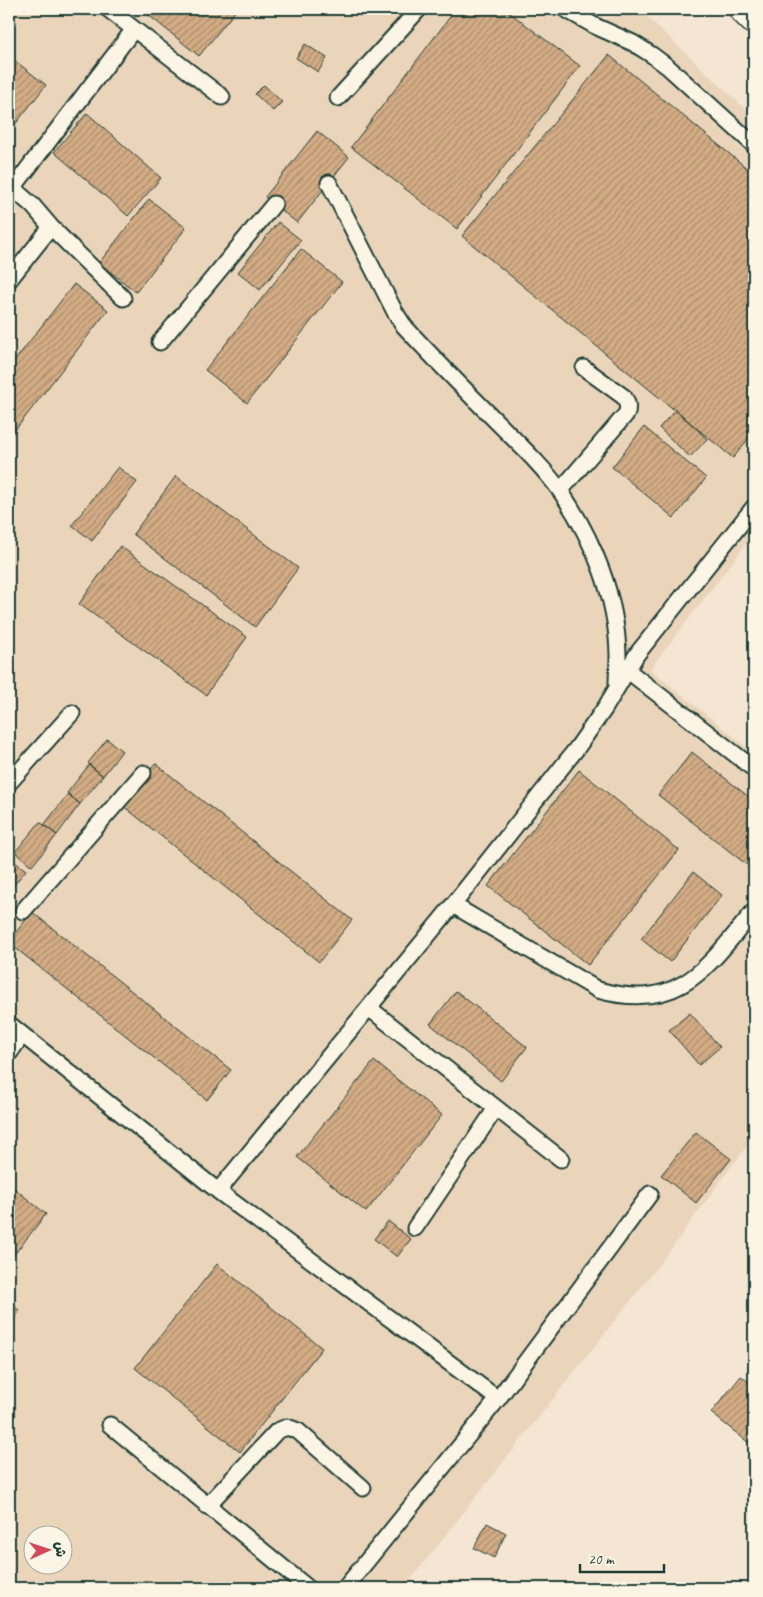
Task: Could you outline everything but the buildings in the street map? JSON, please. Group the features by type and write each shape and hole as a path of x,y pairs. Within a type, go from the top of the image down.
{"highway":[{"path":"743,9 754,20"}],"lane":[{"path":"108,9 222,97"},
{"path":"338,98 419,9"},
{"path":"565,9 583,20 633,43 652,55 668,67 754,145"},
{"path":"123,298 11,186 134,29"},
{"path":"329,183 404,326 538,463 560,491 579,520 594,552 606,585 614,619 618,654 617,687"},
{"path":"160,342 274,204"},
{"path":"9,280 51,227"},
{"path":"560,491 627,413 628,407 624,397 584,368"},
{"path":"218,1191 453,905 592,728 637,654 754,507"},
{"path":"627,670 754,769"},
{"path":"9,783 72,714"},
{"path":"23,911 143,773"},
{"path":"453,905 598,990 630,996 662,993 677,988 691,980 715,958 754,911"},
{"path":"369,1008 561,1159"},
{"path":"9,1024 218,1191 498,1399"},
{"path":"9,1054 22,1034"},
{"path":"414,1228 496,1108"},
{"path":"346,1588 498,1399 650,1194"},
{"path":"110,1425 308,1588"},
{"path":"207,1506 277,1430 287,1427 298,1431 362,1488"}],"shaded area":[{"path":"9,9 591,9 604,19 642,12 754,117 754,534 650,669 754,753 754,1020 747,1029 754,1036 754,1136 665,1257 404,1588 9,1588"}]}
